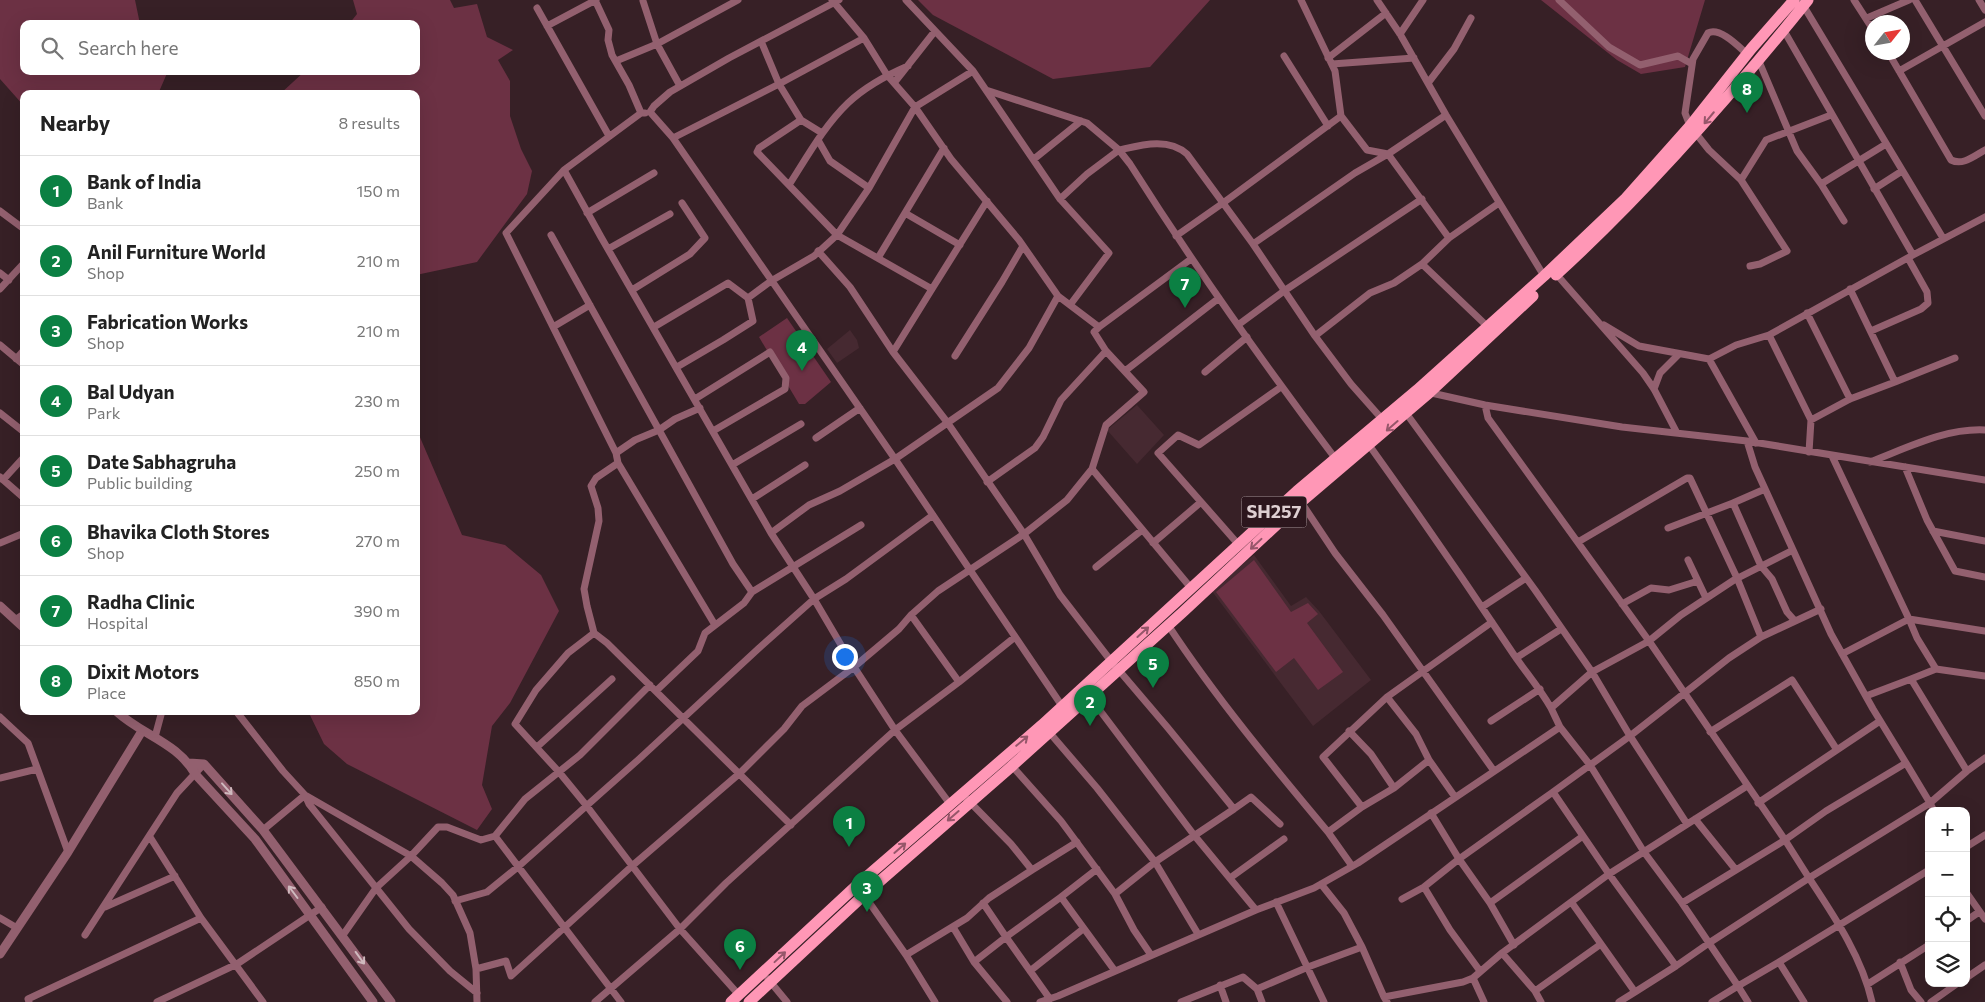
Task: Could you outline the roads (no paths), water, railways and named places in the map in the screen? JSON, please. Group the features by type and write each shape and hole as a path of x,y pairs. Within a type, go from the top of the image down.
{"main road":[{"name":"SH257","path":"767,977 857,885 950,804 965,797 1012,766 1301,502 1429,393 1601,234 1758,59 1783,29 1801,1"},
{"name":"SH257","path":"739,1000 864,895 965,797 1238,544 1335,458 1417,390 1544,276 1626,198 1693,130 1747,54 1801,1"}],"street":[{"path":"548,26 595,0 609,30 608,40 616,61 641,113"},
{"path":"644,0 657,44 680,86"},
{"path":"616,61 657,44 738,0"},
{"path":"906,0 973,71 1060,199 1109,253 1070,305"},
{"path":"1301,0 1335,71 1342,116 1367,150 1388,154 1422,199 1448,238"},
{"path":"1377,0 1400,34 1446,115 1544,276"},
{"path":"1400,34 1423,0"},
{"path":"1559,0 1609,47 1640,65 1678,56 1692,64"},
{"path":"1854,0 1865,16"},
{"path":"1873,15 1909,0"},
{"path":"1915,0 1985,116"},
{"path":"1979,0 1985,10"},
{"path":"715,625 618,463 616,454 506,233 564,170 641,113 650,112 670,92 835,1 864,38 887,75 1023,246 1058,296 1099,327"},
{"path":"1801,1 1943,238"},
{"path":"537,8 609,136"},
{"path":"1330,61 1386,13"},
{"path":"1428,83 1454,49 1471,18"},
{"path":"1898,70 1985,22"},
{"path":"1783,29 1831,115 1860,160 1927,292 1928,303 1921,309 1872,331"},
{"path":"1747,54 1718,32 1712,30 1708,33 1694,53 1685,113 1693,130 1709,150 1741,180 1788,251 1760,264 1750,266"},
{"path":"894,83 935,31"},
{"path":"673,138 864,38"},
{"path":"761,41 779,84 801,120 820,136 830,161 869,188"},
{"path":"1284,56 1328,126"},
{"path":"1330,61 1414,58"},
{"path":"1758,59 1797,151 1821,184 1844,221"},
{"path":"1892,60 1951,160 1962,163 1985,150"},
{"path":"789,185 820,136 848,103 887,75 908,66"},
{"path":"748,298 818,251 837,235 869,188 915,108 973,71"},
{"path":"986,90 1081,121 1093,127 1119,150 1191,259 1281,387 1335,458"},
{"path":"650,112 673,138 895,459 1062,706"},
{"path":"1253,244 1355,173 1388,154 1446,115"},
{"path":"1741,180 1766,140 1831,115"},
{"path":"1176,236 1342,116"},
{"path":"801,120 758,150 758,154 837,235 932,288"},
{"path":"1034,159 1081,121"},
{"path":"1060,199 1087,174 1119,150 1152,144 1174,146 1181,149 1187,154 1253,244 1315,336 1351,384 1382,419"},
{"path":"1821,184 1886,144"},
{"path":"878,258 944,148"},
{"path":"564,170 771,533 895,730 950,804"},
{"path":"1874,189 1902,171"},
{"path":"588,212 654,173"},
{"path":"1238,325 1284,291 1422,199"},
{"path":"893,352 987,201"},
{"path":"632,290 690,254 705,238 682,203"},
{"path":"1315,336 1370,293 1394,283 1422,264 1448,238 1499,203"},
{"path":"0,211 20,226"},
{"path":"905,213 960,245"},
{"path":"608,249 670,214"},
{"path":"1598,321 1639,346 1710,359 1736,345 1769,335 1910,256 1985,217"},
{"path":"551,235 733,564 752,592"},
{"path":"955,356 1023,246"},
{"path":"818,251 850,287 893,352 947,422 1024,534 1060,595 1111,661 1234,809"},
{"path":"476,969 506,961 511,976 632,866 740,773 784,729 802,706 854,667 899,629 911,615 938,591 968,569 1024,534 1067,500 1092,469 1106,425 1144,392 1106,351 1094,332 1191,259"},
{"path":"1422,264 1488,327"},
{"path":"0,289 20,268"},
{"path":"0,273 9,280"},
{"path":"1557,275 1654,389 1677,433"},
{"path":"654,327 728,283 748,298 752,321 677,367"},
{"path":"1850,289 1872,331 1895,382"},
{"path":"771,533 808,505 840,491 895,459 998,388 1029,348 1058,296"},
{"path":"1125,371 1219,298"},
{"path":"553,327 590,305"},
{"path":"1807,313 1850,398"},
{"path":"1769,335 1811,420 1808,452"},
{"path":"1205,372 1246,337"},
{"path":"0,345 20,362"},
{"path":"987,482 1035,448 1043,437 1061,400 1106,351"},
{"path":"695,399 770,352 786,378 785,389 713,431"},
{"path":"16,359 20,354"},
{"path":"1654,389 1660,373 1679,354"},
{"path":"1811,420 1850,398 1954,358"},
{"path":"1710,359 1756,443"},
{"path":"1238,544 1158,453 1178,435 1199,445 1281,387"},
{"path":"1417,390 1485,405 1622,426 1747,441 1985,480"},
{"path":"1485,405 1488,418 1622,604 1785,840 1839,924 1868,984 1872,1002"},
{"path":"616,454 635,440 659,430 675,419 700,408"},
{"path":"816,438 860,408"},
{"path":"0,413 20,429"},
{"path":"1406,413 1592,672 1630,736 1687,824"},
{"path":"732,465 801,424"},
{"path":"1870,462 1948,433 1973,429 1985,430"},
{"path":"1747,441 1755,468 1831,634 1880,721 1932,807"},
{"path":"1369,445 1516,658 1540,689 1560,727 1590,765 1644,852 1682,904 1748,1002"},
{"path":"1832,456 1910,619 1917,638 1936,669"},
{"path":"20,461 2,479 20,495"},
{"path":"618,463 596,478 591,486 598,508 599,521 584,589 594,633 607,643 684,718 791,826"},
{"path":"752,499 805,465"},
{"path":"1905,467 1933,531 1955,571 1985,577"},
{"path":"1092,469 1191,588"},
{"path":"1578,542 1690,478 1737,578 1761,637"},
{"path":"1668,528 1707,514 1764,488"},
{"path":"1153,543 1201,502"},
{"path":"1301,502 1335,553 1423,670 1494,771"},
{"path":"1733,503 1761,566 1772,578 1787,612 1795,621"},
{"path":"455,901 487,892 586,806 814,599 846,579 933,515"},
{"path":"656,691 698,651 705,633 744,603 752,592 861,525"},
{"path":"1096,567 1142,530"},
{"path":"1933,531 1985,541"},
{"path":"0,542 20,534"},
{"path":"1551,708 1592,672 1648,641 1681,615 1737,578 1793,550"},
{"path":"1688,560 1706,598"},
{"path":"1482,607 1526,578"},
{"path":"1622,604 1651,588 1669,590 1698,581"},
{"path":"0,606 20,625"},
{"path":"1402,899 1424,887 1630,736 1729,658 1761,637 1821,609"},
{"path":"911,615 959,682"},
{"path":"14,620 20,616"},
{"path":"1842,654 1910,619 1985,631"},
{"path":"1362,807 1322,757 1387,697 1492,622"},
{"path":"1168,625 1192,661 1278,772 1328,832 1352,866"},
{"path":"1516,658 1561,629"},
{"path":"594,633 568,653 536,690 515,724 559,772 680,929 739,1000"},
{"path":"595,1002 680,929 726,883 895,730 1015,637"},
{"path":"1866,696 1936,669 1985,676"},
{"path":"537,747 612,678"},
{"path":"1911,679 1967,771"},
{"path":"1710,732 1792,680 1837,750"},
{"path":"343,935 376,888 411,856 438,827 447,827 481,840 495,836 525,799 580,755 650,685"},
{"path":"1491,721 1540,689"},
{"path":"1089,696 1194,835 1256,910"},
{"path":"1387,697 1416,734 1429,760 1455,796"},
{"path":"121,715 142,731 170,746 190,764 196,775 255,839 373,1002"},
{"path":"155,737 161,715"},
{"path":"239,715 283,771 306,795 411,856 442,883 455,901 470,933 476,969 477,1002"},
{"path":"0,717 28,743 68,852"},
{"path":"1758,803 1880,721"},
{"path":"1040,1002 1320,884 1352,866 1560,727"},
{"path":"0,954 68,852 142,731"},
{"path":"1349,731 1371,754 1394,788"},
{"path":"1048,732 1097,788 1155,862 1198,934"},
{"path":"1619,1002 1809,878 1930,803 1985,758"},
{"path":"1328,832 1362,807 1394,788 1429,760"},
{"path":"1682,904 1906,762"},
{"path":"190,764 204,764 264,830 391,1002"},
{"path":"85,936 177,793 196,775 204,764"},
{"path":"1012,766 1077,842 1115,894 1151,955"},
{"path":"0,778 38,769"},
{"path":"1320,884 1344,914 1386,999 1469,980 1502,953 1609,874 1747,786"},
{"path":"1553,792 1609,874 1676,966"},
{"path":"264,830 306,795"},
{"path":"306,795 308,804 409,929 450,971 477,993"},
{"path":"965,797 1011,844 1032,870"},
{"path":"1115,894 1155,862 1251,797 1280,824"},
{"path":"1431,813 1459,860 1490,904 1514,945"},
{"path":"1695,819 1736,870"},
{"path":"1970,844 1985,835"},
{"path":"495,836 621,1002"},
{"path":"1490,904 1583,836"},
{"path":"150,837 201,918 237,964 263,1002"},
{"path":"1230,878 1284,839"},
{"path":"906,955 967,918 983,903 1077,842"},
{"path":"1230,878 1234,867"},
{"path":"974,962 1097,870"},
{"path":"1712,1002 1925,872"},
{"path":"103,908 175,876"},
{"path":"1424,887 1450,930 1480,971"},
{"path":"864,895 906,955 935,1002"},
{"path":"1061,897 1115,971"},
{"path":"1969,897 1985,919"},
{"path":"1276,902 1324,1002"},
{"path":"983,903 1050,999"},
{"path":"1572,903 1635,992"},
{"path":"159,1002 237,964 322,907"},
{"path":"1970,918 1979,912"},
{"path":"0,918 17,928"},
{"path":"29,1002 28,999 201,918"},
{"path":"953,927 974,962 1007,1002"},
{"path":"1030,971 1083,929"},
{"path":"1534,991 1601,944"},
{"path":"1868,984 1925,947"},
{"path":"1257,989 1308,967 1362,948"},
{"path":"1502,953 1541,1002"},
{"path":"1779,962 1804,1002"},
{"path":"1900,962 1911,990 1921,1002"},
{"path":"1970,975 1985,965"},
{"path":"767,977 787,1002"},
{"path":"1181,1002 1243,977 1257,989 1262,1002"},
{"path":"1469,980 1484,1002"},
{"path":"1220,986 1226,1002"},
{"path":"1931,1002 1952,987"}],"place":[{"name":"Dixit Motors","path":"1747,113"},
{"name":"Radha Clinic","path":"1185,308"},
{"name":"Bal Udyan","path":"802,371"},
{"name":"Date Sabhagruha","path":"1153,688"},
{"name":"Anil Furniture World","path":"1090,726"},
{"name":"Bank of India","path":"849,847"},
{"name":"Fabrication Works","path":"867,912"},
{"name":"Bhavika Cloth Stores","path":"740,970"}]}
